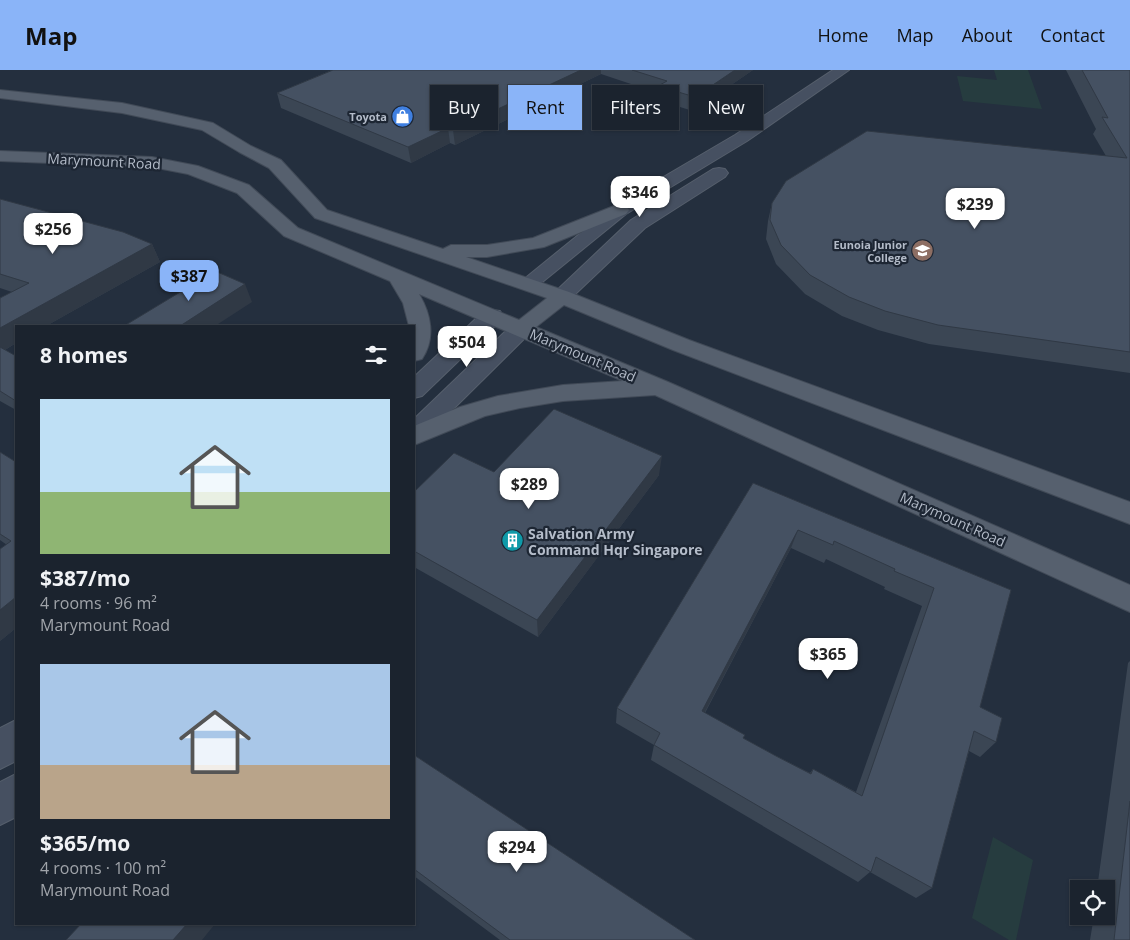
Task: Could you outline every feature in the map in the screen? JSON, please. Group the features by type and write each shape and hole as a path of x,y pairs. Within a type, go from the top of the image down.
{"main road":[{"path":"787,125 849,73"},
{"path":"415,389 510,300 620,210 849,73"},
{"name":"Marymount Road","path":"0,94 122,108 207,126 275,164 321,214 432,251 510,300 521,329 660,388 1130,599"},
{"path":"415,434 521,329 562,296 638,224 747,154"},
{"name":"Marymount Road","path":"0,156 152,162 192,170 243,189 291,232 399,279 510,300 562,296 690,348 1130,513"},
{"path":"432,251 487,250 537,243 620,210"},
{"path":"399,279 414,303 421,330 415,351"},
{"path":"415,435 477,410 535,398 566,393 660,388"},
{"path":"0,752 15,738"},
{"path":"0,807 15,793"}],"green space":[{"path":"994,70 1028,70 1042,109 963,101 957,76 997,80"},
{"path":"993,837 1033,860 1016,940 1009,940 972,918"}],"building":[{"path":"333,70 581,70 549,85 508,85 508,104 498,109 498,85 430,85 430,130 444,130 408,147 277,93"},
{"path":"632,70 735,70 713,85 689,85 689,95 679,92 679,85 660,85 667,81"},
{"path":"1082,70 1130,70 1130,352 938,325 885,311 849,297 810,275 781,245 770,220 772,203 786,181 867,131 1127,158 1102,117 1108,118"},
{"path":"0,199 123,232 152,244 0,328 0,298 29,283 0,274"},
{"path":"215,271 245,284 182,325 126,325"},
{"path":"0,347 15,355 15,400 0,391"},
{"name":"Salvation Army Command Hqr Singapore","path":"554,409 662,456 537,620 415,552 415,491 454,453 494,472"},
{"path":"0,452 15,461 15,598 0,610 0,549 11,541 0,534"},
{"path":"753,483 1011,590 980,707 1002,718 996,742 974,731 932,888 876,857 871,872 654,745 660,733 617,708","holes":["798,530 833,545 834,541 895,569 894,571 934,588 862,796 813,769 811,774 776,756 743,738 745,735 702,711"]},
{"path":"415,756 695,940 510,940 415,870"},
{"path":"1130,801 1130,940 1114,940"},
{"path":"80,925 186,925 173,940 66,940"}],"place":[{"name":"Toyota","path":"403,116"},
{"name":"Eunoia Junior College","path":"923,250"},
{"name":"Salvation Army Command Hqr Singapore","path":"512,541"}]}
